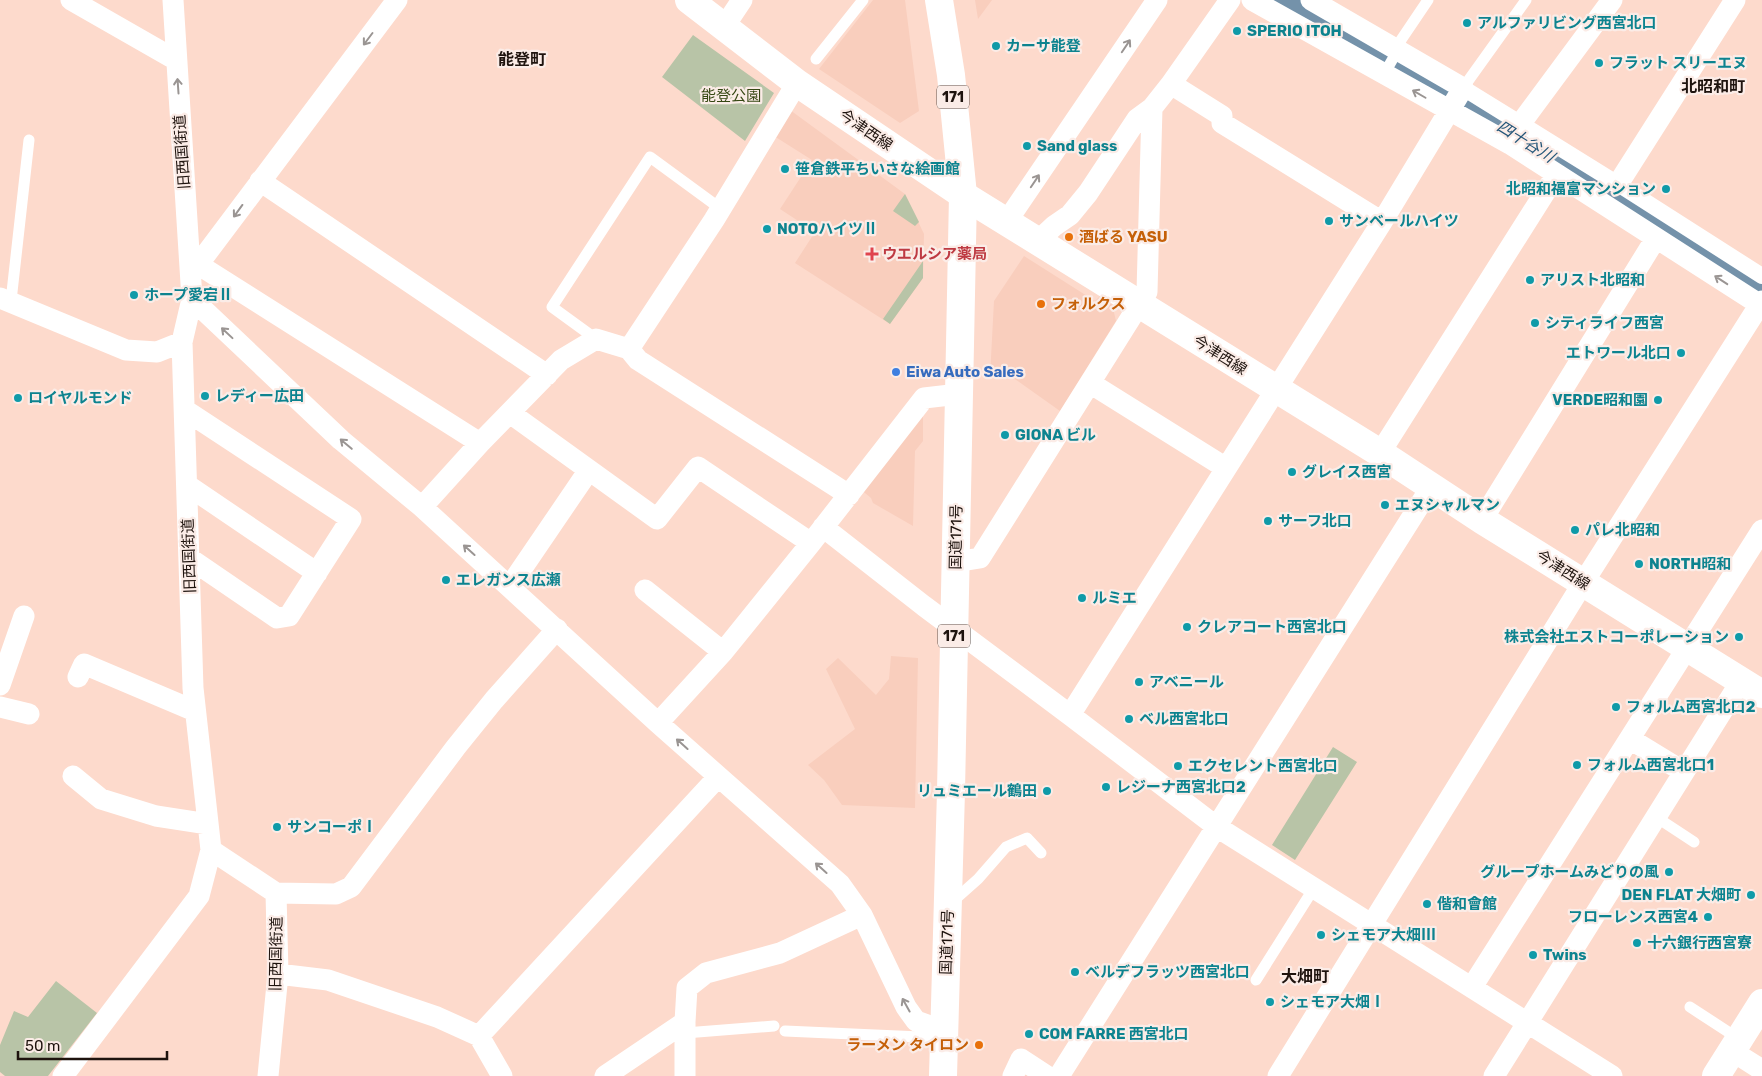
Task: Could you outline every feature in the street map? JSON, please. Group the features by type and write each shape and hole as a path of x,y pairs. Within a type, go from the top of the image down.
{"main road":[{"name":"今津西線","path":"689,0 797,83 963,195 1752,688"},
{"name":"国道171号","path":"939,0 951,75 963,195 943,1076"},
{"path":"1716,1076 1762,1003"}],"street":[{"path":"72,0 176,60"},
{"name":"旧西国街道","path":"173,0 176,60 195,269 192,300 182,342 193,688 211,850"},
{"path":"397,0 195,269 480,443"},
{"path":"724,27 742,0"},
{"path":"1008,222 1157,0"},
{"path":"1038,241 1054,226 1070,215 1088,193 1137,120 1152,108 1171,84 1230,0"},
{"path":"1252,0 1391,62 1456,100 1510,144 1556,175 1761,304 1583,583 1278,1076"},
{"path":"1312,0 1391,62"},
{"path":"1521,123 1612,0"},
{"path":"1618,184 1735,0"},
{"path":"629,349 721,209 797,83"},
{"path":"1171,84 1222,116 1222,123 1382,222"},
{"path":"1456,100 1521,123 1762,276"},
{"path":"1070,715 1382,222 1456,100"},
{"path":"956,562 980,558 1146,292 1152,108"},
{"path":"1380,454 1570,154"},
{"path":"260,182 546,375"},
{"path":"1482,520 1656,238"},
{"path":"5,299 126,350 157,352 182,342"},
{"path":"192,300 341,440 422,507 658,723 840,884 862,915 911,1014 916,1021 944,1034"},
{"path":"422,507 480,443 561,360 596,339 629,349 638,360 848,495"},
{"path":"1090,383 1226,468"},
{"path":"658,723 723,652 924,398 959,394"},
{"path":"185,410 351,520 289,616 277,618 189,558"},
{"path":"510,413 657,519 698,467 817,535 954,628 1218,828 1612,1076"},
{"path":"510,586 589,470"},
{"path":"187,485 317,573"},
{"path":"1059,1076 1218,828 1431,487"},
{"path":"1472,987 1762,530"},
{"path":"645,590 723,652"},
{"path":"0,685 24,616"},
{"path":"63,1076 199,896 211,850 276,893 336,894 351,886 494,700 557,630"},
{"path":"78,677 84,664 195,711"},
{"path":"1494,1076 1684,772 1752,688"},
{"path":"0,707 29,714"},
{"path":"1630,739 1684,772"},
{"path":"73,776 101,799 156,816 208,824"},
{"path":"478,1036 718,777"},
{"name":"旧西国街道","path":"268,1076 278,974 276,893"},
{"path":"685,1076 687,988 706,973 780,952 862,915"},
{"path":"278,974 328,980 436,1017 478,1036 502,1076"},
{"path":"605,1076 685,1028"},
{"path":"1736,1045 1762,1070"},
{"path":"1013,1076 1021,1059 1046,1076"}],"lane":[{"path":"816,59 863,0"},
{"path":"1391,62 1401,40 1428,0"},
{"path":"1456,100 1526,0"},
{"path":"5,299 30,140"},
{"path":"596,339 552,307 650,157 721,209"},
{"path":"1656,817 1694,842"},
{"path":"948,906 978,879 1006,847 1027,838 1041,854"},
{"path":"1256,980 1314,888"},
{"path":"1690,1007 1736,1045"},
{"path":"685,1028 774,1026"},
{"path":"785,1031 944,1034"}],"shaded area":[{"path":"873,0 905,0 919,111 900,123 819,69"},
{"path":"975,0 992,0 978,19"},
{"path":"790,110 905,194 924,234 923,278 890,324 795,263 815,232 780,209 812,160 774,136"},
{"path":"1024,256 1095,301 1100,296 1112,304 1116,321 1060,411 1012,377 990,377 994,301"},
{"path":"923,414 923,441 915,451 913,526 873,503 871,498 859,488"},
{"path":"891,656 918,658 915,808 842,805 824,780 808,765 855,729 826,669 838,658 876,695 889,679"}],"green space":[{"name":"能登公園","path":"693,35 774,93 745,141 662,77"},
{"path":"905,194 919,222 915,226 893,211"},
{"path":"923,261 923,278 890,324 883,319"},
{"path":"1333,747 1357,762 1295,860 1272,845"},
{"path":"56,981 97,1013 48,1076 5,1076 0,1072 0,1045 14,1011 28,1017"}],"waterway":[{"name":"四十谷川","path":"1283,0 1522,138 1762,292"}],"place":[{"name":"アルファリビング西宮北口","path":"1467,23"},
{"name":"SPERIO ITOH","path":"1237,31"},
{"name":"カーサ能登","path":"996,46"},
{"name":"フラット スリーエヌ","path":"1599,63"},
{"name":"Sand glass","path":"1027,146"},
{"name":"笹倉鉄平ちいさな絵画館","path":"785,169"},
{"name":"北昭和福富マンション","path":"1666,189"},
{"name":"サンベールハイツ","path":"1329,221"},
{"name":"NOTOハイツⅡ","path":"767,229"},
{"name":"酒ばる YASU","path":"1069,237"},
{"name":"ウエルシア薬局","path":"872,254"},
{"name":"アリスト北昭和","path":"1530,280"},
{"name":"ホープ愛宕Ⅱ","path":"134,295"},
{"name":"フォルクス","path":"1041,304"},
{"name":"シティライフ西宮","path":"1535,323"},
{"name":"エトワール北口","path":"1681,353"},
{"name":"Eiwa Auto Sales","path":"896,372"},
{"name":"レディー広田","path":"205,396"},
{"name":"ロイヤルモンド","path":"18,398"},
{"name":"VERDE昭和園","path":"1658,400"},
{"name":"GIONA ビル","path":"1005,435"},
{"name":"グレイス西宮","path":"1292,472"},
{"name":"エヌシャルマン","path":"1385,505"},
{"name":"サーフ北口","path":"1268,521"},
{"name":"パレ北昭和","path":"1575,530"},
{"name":"NORTH昭和","path":"1639,564"},
{"name":"エレガンス広瀬","path":"446,580"},
{"name":"ルミエ","path":"1082,598"},
{"name":"クレアコート西宮北口","path":"1187,627"},
{"name":"株式会社エストコーポレーション","path":"1739,637"},
{"name":"アベニール","path":"1139,682"},
{"name":"フォルム西宮北口2","path":"1616,707"},
{"name":"ベル西宮北口","path":"1129,719"},
{"name":"フォルム西宮北口1","path":"1577,765"},
{"name":"エクセレント西宮北口","path":"1178,766"},
{"name":"レジーナ西宮北口2","path":"1106,787"},
{"name":"リュミエール鶴田","path":"1047,791"},
{"name":"サンコーポⅠ","path":"277,827"},
{"name":"グループホームみどりの風","path":"1669,872"},
{"name":"DEN FLAT 大畑町","path":"1751,895"},
{"name":"偕和會館","path":"1427,904"},
{"name":"フローレンス西宮4","path":"1708,917"},
{"name":"シェモア大畑Ⅲ","path":"1321,935"},
{"name":"十六銀行西宮寮","path":"1637,943"},
{"name":"Twins","path":"1533,955"},
{"name":"ベルデフラッツ西宮北口","path":"1075,972"},
{"name":"シェモア大畑Ⅰ","path":"1270,1002"},
{"name":"COM FARRE 西宮北口","path":"1029,1034"},
{"name":"ラーメン タイロン","path":"979,1045"}],"district":[{"name":"能登町","path":"522,59"},
{"name":"北昭和町","path":"1713,86"},
{"name":"大畑町","path":"1305,976"}]}
